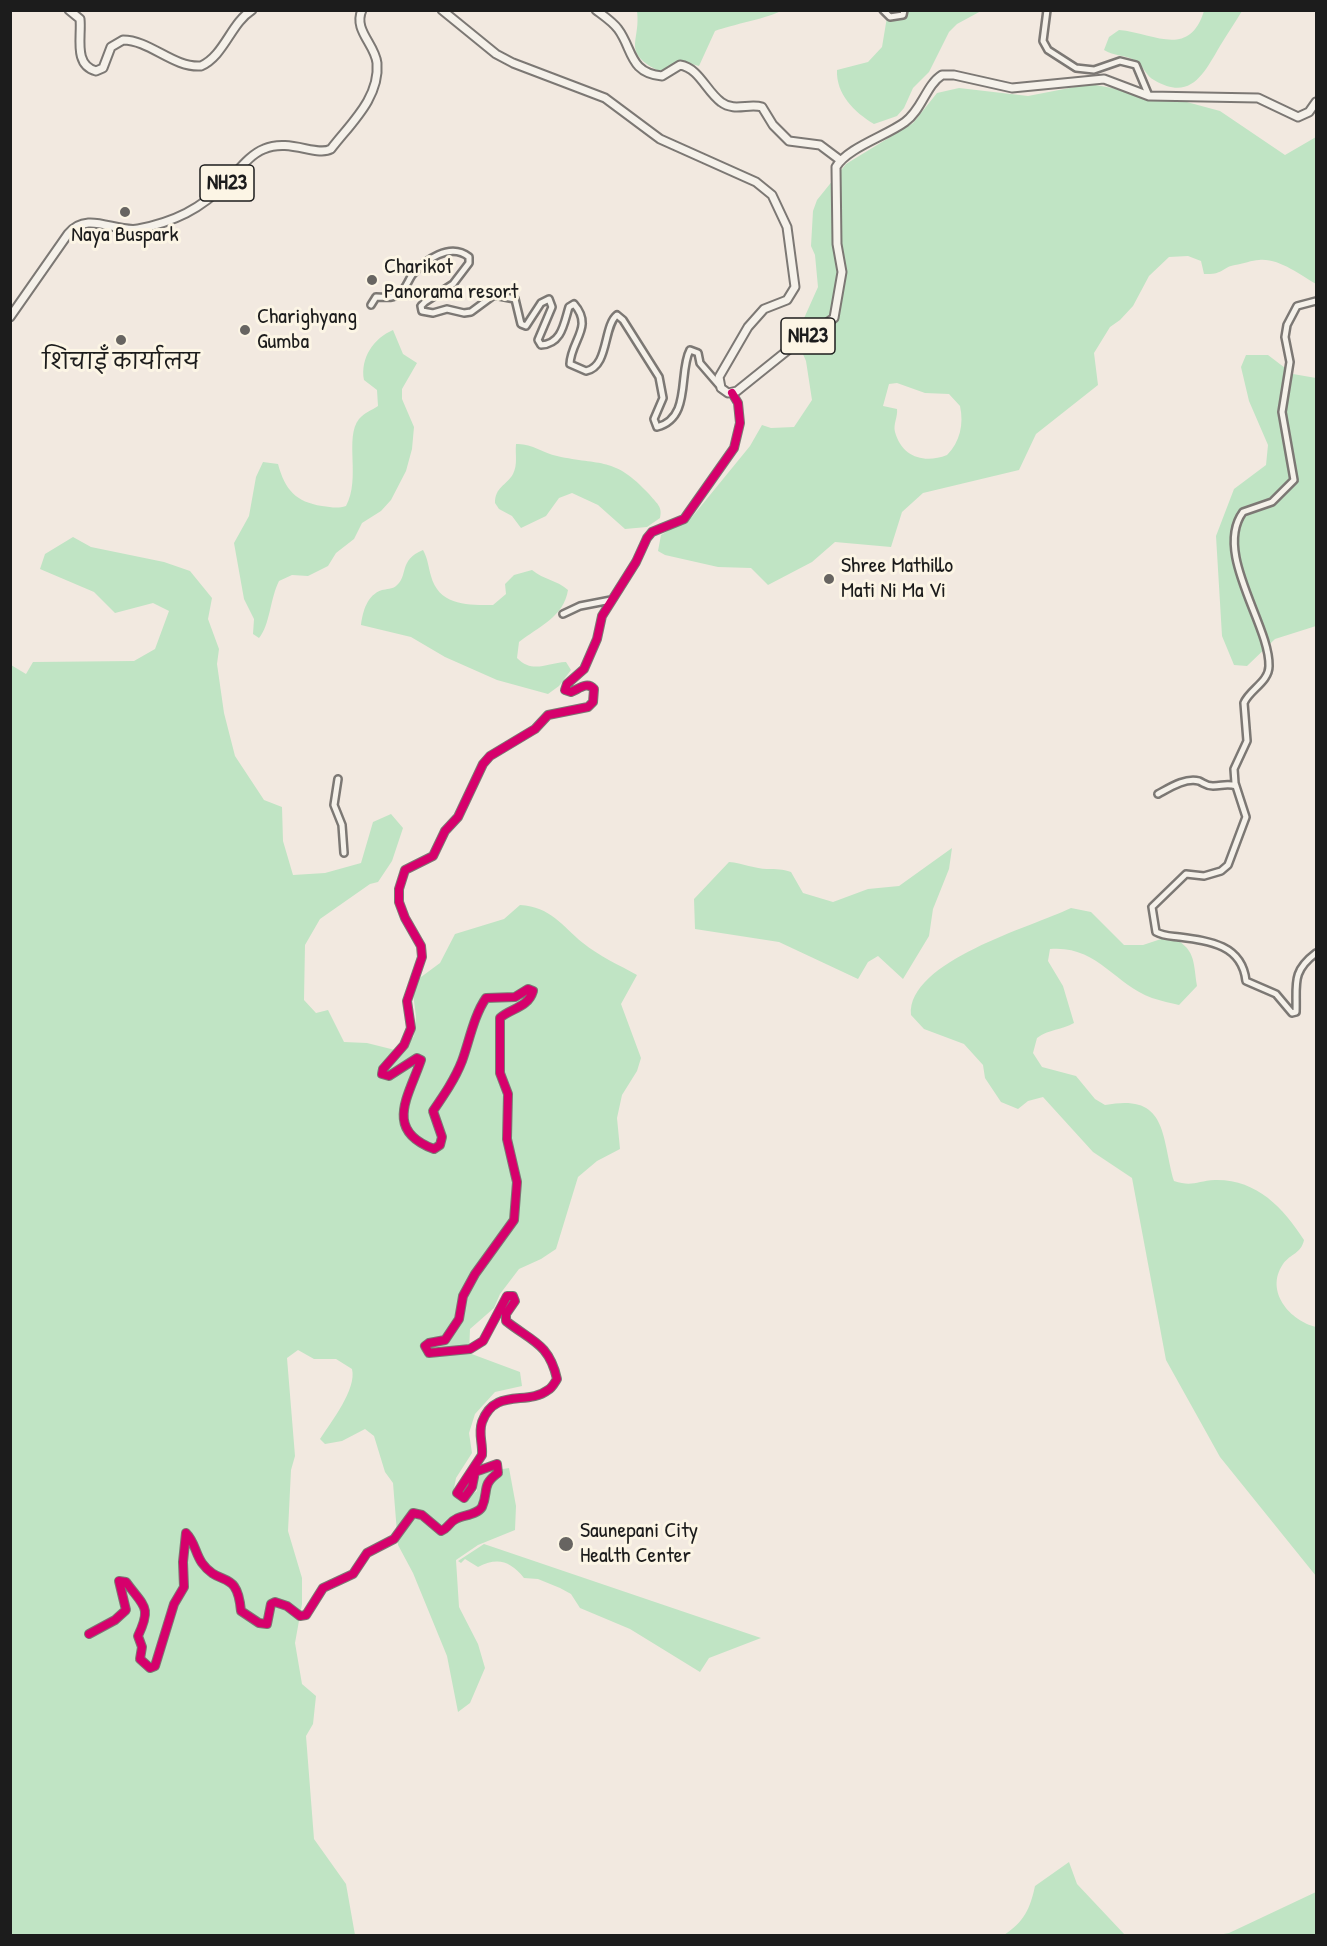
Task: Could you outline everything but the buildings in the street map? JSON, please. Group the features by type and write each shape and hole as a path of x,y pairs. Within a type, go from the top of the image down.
{"main road":[{"path":"69,10 80,19 79,51 90,69 96,71 103,68 111,47 123,40 141,44 187,64 201,66 210,59 239,21 252,10"},
{"name":"NH23","path":"10,317 68,234 77,226 102,223 133,230 167,222 201,206 262,150 285,145 321,152 332,150 339,136 362,112 374,80 376,61 359,24 362,10"},
{"name":"NH23","path":"442,10 496,54 513,63 605,98 660,139 756,182 772,195 787,227 795,275 794,291 787,300 764,309 754,319 722,371 720,385"},
{"path":"596,10 617,28 628,52 647,73 662,76 680,65 691,68 711,93 725,105 762,107 783,137 792,143 820,146 840,160 908,120 918,109 932,85 942,75 954,75 1012,88 1104,79 1149,96 1258,98 1298,117 1309,112 1317,102"},
{"name":"NH23","path":"732,393 836,315 842,272 837,244 834,177 840,160"},
{"path":"720,385 723,391 732,393"}],"street":[{"path":"883,10 890,17 897,17 903,15 904,10"},
{"path":"1047,10 1048,19 1043,31 1048,50 1076,68 1094,70 1120,61 1136,65 1149,96"},
{"path":"371,305 376,297 393,297 401,293 412,275 435,256 452,251 469,257 469,263 453,284 421,306 422,311 433,313 447,309 464,314 494,295 515,299 521,324 526,326 542,303 549,299 552,307 538,340 541,345 545,345 559,336 569,307 574,304 579,309 584,328 570,364 586,371 594,367 607,344 612,318 617,315 623,320 659,376 663,398 654,419 657,427 662,426 682,400 686,361 690,350 698,353 700,363 720,385"},
{"path":"1317,301 1297,306 1287,325 1284,337 1290,362 1282,412 1294,480 1272,502 1243,512 1236,533 1238,573 1265,646 1269,668 1261,684 1244,704 1247,741 1234,769 1236,786 1246,817 1228,865 1221,871 1204,876 1186,874 1152,907 1156,932 1203,940 1233,952 1241,959 1246,981 1276,994 1292,1013 1296,1012 1295,989 1298,971 1317,953"},
{"path":"89,1634 115,1620 126,1610 119,1581 126,1582 146,1610 147,1616 138,1636 142,1647 140,1659 150,1668 155,1666 174,1604 184,1587 183,1562 186,1533 194,1542 202,1563 233,1583 239,1592 241,1611 259,1623 267,1624 271,1605 275,1602 287,1606 300,1616 306,1615 323,1588 353,1574 367,1553 394,1539 413,1513 432,1521 441,1531 446,1529 453,1519 477,1512 481,1508 487,1483 498,1473 497,1464 475,1472 472,1487 464,1498 457,1493 469,1471 482,1455 480,1435 483,1420 492,1408 504,1399 537,1395 548,1390 557,1379 554,1362 544,1349 529,1334 506,1321 506,1314 515,1301 513,1296 507,1296 483,1341 470,1349 429,1353 425,1346 445,1340 459,1319 463,1296 475,1274 514,1220 517,1182 507,1139 508,1094 500,1073 500,1018 514,1012 531,998 533,991 528,989 515,997 486,998 479,1008 477,1021 468,1039 462,1060 451,1083 433,1111 442,1137 440,1145 434,1149 408,1132 402,1112 422,1060 417,1058 389,1076 382,1074 383,1069 404,1045 411,1028 411,1015 407,1001 422,957 421,946 399,902 402,875 405,870 433,856 445,831 461,812 483,764 490,756 535,729 548,715 588,707 593,702 594,689 591,686 586,685 571,692 565,690 567,684 584,669 597,639 602,616 636,562 647,538 652,532 684,519 726,463 740,433 738,403 732,393"},
{"path":"563,614 580,606 611,600"},
{"path":"338,779 334,805 342,825 344,853"},
{"path":"1158,794 1177,784 1188,782 1200,781 1210,786 1225,784 1236,786"}],"green space":[{"path":"637,11 780,11 715,31 699,66 684,62 661,72 648,65 636,52"},
{"path":"888,11 981,11 957,24 949,32 929,72 913,88 904,108 897,116 874,124 848,102 837,79 837,70 868,62 882,47"},
{"path":"1204,11 1242,11 1208,66 1195,81 1187,86 1178,88 1167,86 1151,78 1135,60 1104,50 1109,37 1119,30 1169,40 1180,39 1189,35 1197,26"},
{"path":"1090,84 1183,101 1220,111 1285,155 1316,137 1316,284 1289,268 1267,260 1253,261 1231,266 1219,272 1204,274 1201,261 1188,256 1169,257 1149,276 1133,306 1110,327 1094,353 1098,385 1036,434 1019,470 923,493 902,512 891,547 835,542 812,562 768,585 751,568 718,567 665,555 658,551 661,535 692,517 750,446 762,425 771,428 794,427 812,400 806,361 792,329 801,325 818,287 815,255 811,246 813,211 817,200 846,164 913,123 937,93 959,88 1028,96","holes":["897,383 925,393 949,394 960,406 961,426 958,439 947,455 938,458 922,458 908,453 898,441 895,432 897,409 883,406 889,384"]},
{"path":"393,330 403,354 417,363 402,389 402,399 414,427 412,449 406,471 391,500 381,511 362,523 354,539 336,553 328,566 308,576 292,575 279,581 266,626 259,638 253,634 254,619 244,599 234,543 249,516 256,477 263,462 278,464 288,488 298,498 322,506 337,508 346,506 352,483 352,447 355,427 361,417 378,406 377,390 364,380 364,364 374,344"},
{"path":"1246,355 1268,355 1293,374 1316,378 1316,626 1275,639 1247,666 1234,665 1222,636 1216,536 1234,489 1266,465 1268,445 1249,401 1241,367"},
{"path":"516,444 527,445 557,456 606,464 626,473 656,502 661,510 660,518 647,527 625,529 598,505 572,493 559,498 546,516 521,528 512,516 499,509 495,503 497,493 515,470"},
{"path":"73,537 91,547 164,562 190,571 212,598 208,619 219,649 217,664 224,713 235,756 264,800 282,807 283,841 293,875 325,873 361,863 373,822 391,814 403,828 392,861 378,882 370,884 320,919 305,945 304,1000 316,1013 328,1010 344,1042 367,1043 403,1052 414,1036 416,1017 413,993 417,980 440,963 455,934 504,919 520,905 531,906 548,913 589,948 637,975 621,1004 641,1058 637,1071 622,1095 617,1118 620,1149 597,1161 578,1177 556,1249 519,1269 500,1294 494,1308 470,1329 469,1353 520,1372 522,1386 495,1392 475,1414 469,1433 472,1453 456,1478 453,1494 462,1501 477,1491 477,1479 484,1472 509,1468 516,1506 515,1530 478,1545 456,1560 459,1607 478,1644 485,1668 470,1703 458,1712 447,1656 413,1573 398,1545 393,1483 385,1472 374,1436 365,1429 342,1441 325,1444 320,1439 347,1395 353,1377 352,1369 336,1359 314,1359 298,1350 287,1358 295,1456 291,1470 288,1531 302,1578 302,1604 295,1643 302,1684 316,1696 313,1724 306,1736 314,1839 346,1884 355,1935 11,1936 11,665 26,674 33,662 134,661 155,649 169,611 153,603 115,613 94,592 40,569 45,554"},
{"path":"423,550 435,586 441,593 456,602 493,605 506,594 505,584 514,575 532,570 568,590 566,599 556,614 519,642 517,658 534,667 566,662 571,670 559,686 548,694 497,680 445,657 411,637 361,625 369,600 377,592 396,586 410,558"},
{"path":"952,848 949,869 933,909 929,936 903,979 878,956 868,962 858,979 779,942 695,929 694,899 729,862 791,872 803,893 833,902 868,889 899,886"},
{"path":"1071,908 1091,912 1124,945 1143,945 1170,936 1185,946 1192,956 1197,986 1179,1005 1162,1001 1139,992 1093,959 1066,949 1050,949 1048,961 1063,986 1074,1023 1037,1038 1033,1053 1042,1067 1076,1076 1095,1099 1105,1105 1126,1103 1141,1105 1158,1121 1174,1181 1190,1184 1215,1180 1243,1184 1267,1197 1277,1206 1304,1240 1301,1248 1283,1264 1278,1274 1277,1285 1278,1295 1290,1312 1298,1319 1316,1327 1316,1576 1220,1457 1166,1360 1132,1178 1093,1152 1043,1097 1028,1101 1018,1109 1001,1102 985,1078 983,1065 964,1044 924,1029 911,1015 915,996 929,978 950,962 975,948"},
{"path":"484,1544 761,1638 709,1658 700,1672 630,1629 580,1608 571,1594 560,1588 538,1579 524,1578 509,1564 492,1562 478,1567 465,1559 461,1563 458,1561"},
{"path":"1069,1862 1077,1884 1125,1935 1004,1935 1017,1925 1025,1914 1035,1886"},
{"path":"1316,1892 1316,1935 1218,1935 1229,1933"}],"cycle path":[{"path":"89,1634 115,1620 126,1610 119,1581 126,1582 141,1602 145,1612 138,1636 142,1647 140,1659 150,1668 155,1666 174,1604 184,1587 183,1562 186,1533 202,1563 236,1589 241,1611 259,1623 267,1624 271,1604 275,1602 287,1606 300,1616 306,1615 323,1588 353,1574 367,1553 394,1539 413,1513 422,1515 441,1531 454,1520 480,1510 487,1485 498,1473 497,1464 475,1472 472,1487 464,1498 457,1493 482,1455 481,1426 488,1411 495,1404 503,1401 540,1395 551,1388 557,1379 554,1367 544,1350 506,1321 506,1314 515,1301 513,1296 507,1296 483,1341 470,1349 429,1353 425,1346 445,1340 459,1319 463,1296 475,1274 514,1220 517,1182 507,1139 508,1094 500,1073 500,1018 527,1001 533,991 528,989 515,997 486,998 475,1020 459,1068 433,1111 442,1137 440,1145 434,1149 418,1141 409,1132 404,1122 404,1111 406,1099 421,1060 417,1058 389,1076 382,1074 383,1069 404,1045 411,1028 407,1001 422,957 421,946 399,902 399,889 405,870 433,856 445,831 458,817 483,764 490,756 535,729 548,715 588,707 593,702 594,689 583,686 571,692 565,690 567,684 584,669 597,639 602,616 636,562 647,538 652,532 684,519 734,448 740,423 738,403 732,393"}],"place":[{"name":"Naya Buspark","path":"125,212"},
{"name":"Charikot Panorama resort","path":"372,280"},
{"name":"Charighyang Gumba","path":"245,330"},
{"name":"शिचाइँ कार्यालय","path":"121,340"},
{"name":"Shree Mathillo Mati Ni Ma Vi","path":"829,579"},
{"name":"Saunepani City Health Center","path":"566,1544"}]}
